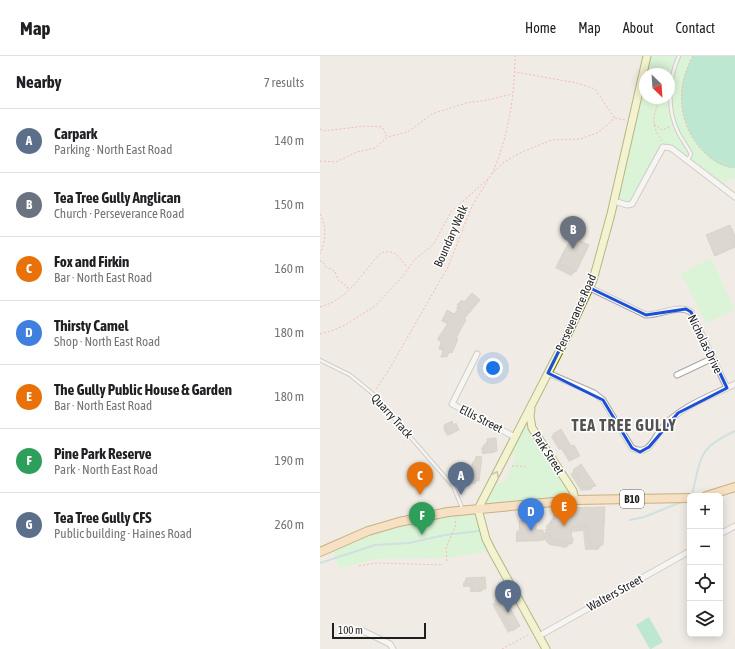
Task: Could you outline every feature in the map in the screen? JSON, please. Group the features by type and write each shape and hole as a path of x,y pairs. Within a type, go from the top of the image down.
{"main road":[{"path":"716,493 735,487"},
{"name":"B10","path":"320,552 368,531 393,524 460,511 574,500 687,498"}],"street":[{"name":"Perseverance Road","path":"478,509 590,288 614,201 647,56"},
{"path":"614,201 627,205 632,204 663,147 672,148 735,197"},
{"name":"Nicholas Drive","path":"590,288 646,315 657,315 677,308 686,309 691,312 727,388"},
{"name":"Ellis Street","path":"477,354 452,404 515,437"},
{"path":"677,375 712,358"},
{"path":"548,372 594,393 603,400 632,448 640,452 644,452 649,447 663,427 678,413 735,384"},
{"name":"Park Street","path":"533,403 530,416 532,428 573,491 574,500"},
{"path":"520,428 532,428"},
{"path":"478,509 486,539 546,649"},
{"path":"723,532 735,526"},
{"name":"Walters Street","path":"538,633 687,553"},
{"path":"361,630 390,644 393,649"}],"lane":[{"path":"679,56 670,90 670,99 675,124 692,154 688,161"},
{"name":"Quarry Track","path":"320,360 350,375 372,393 453,486 460,511"}],"path":[{"path":"320,334 345,325 375,306 403,276 419,255 433,245 451,212 491,176 501,152 512,94 515,72 515,56"},
{"path":"693,56 683,79 682,110 685,122 692,140 707,155 722,165 732,168"},
{"path":"515,72 577,83 595,90 614,117 631,122"},
{"path":"320,161 336,162 357,152 375,148 387,137 408,132 432,114 466,103 488,100 512,94"},
{"path":"658,104 653,123 654,129 660,138 672,148"},
{"name":"Boundary Walk","path":"372,393 387,373 448,266 472,206 491,176 504,162 522,152 552,140 580,139 597,134 611,122 614,117"},
{"path":"653,123 662,130 675,124 685,122"},
{"path":"320,129 324,131 365,126 382,127 387,137"},
{"path":"320,214 324,221 326,234 320,254"},
{"path":"320,307 328,305 349,292 381,253 388,251 395,252 408,268"},
{"path":"320,261 323,262 326,267 335,272 338,280 347,286 349,292"},
{"path":"512,466 524,466 527,468"},
{"path":"447,561 446,548 460,511"},
{"path":"359,566 387,563 443,565"},
{"path":"502,649 538,633"}],"highlighted area":[{"path":"590,288 646,315 686,309 691,312 727,388 678,413 649,447 640,452 632,448 603,400 548,373"}],"green space":[{"path":"648,56 735,56 735,180 730,178 722,187 672,148 663,147 632,204 614,201 639,94 639,104 675,104 675,68 645,68"},
{"path":"693,56 735,56 735,168 726,167 717,163 703,151 688,129 684,118 681,93 687,68"},
{"path":"711,258 735,310 706,323 681,273"},
{"path":"520,428 532,428 575,500 478,509 491,484 504,483 517,455 506,455"},
{"path":"478,509 492,551 447,558 377,559 339,569 332,548 368,531"},
{"path":"649,617 663,642 651,649 636,625"}],"building":[{"path":"730,225 735,236 735,247 715,256 706,235"},
{"path":"578,240 589,245 576,272 559,263 569,242 576,245"},
{"path":"472,293 480,300 464,319 466,320 456,338 458,339 452,353 449,352 447,357 442,354 444,348 440,346 442,340 438,338 449,322 443,319 447,310 454,314 460,307 457,305 462,300 464,302"},
{"path":"452,421 454,425 456,423 459,430 449,435 444,425"},
{"path":"561,429 571,446 574,445 580,456 571,460 564,447 561,449 553,434"},
{"path":"496,438 497,451 484,453 483,445 488,445 487,439"},
{"path":"476,456 482,457 479,481 469,480 470,477 463,477 464,465 473,466 473,462 476,462"},
{"path":"581,464 596,486 584,488 573,470"},
{"path":"605,507 603,545 590,546 588,526 572,527 572,544 554,540 545,530 552,529 551,521 557,512 557,508"},
{"path":"536,520 536,530 543,530 544,540 517,541 517,531 520,531 519,521"},
{"path":"485,577 486,589 473,589 473,584 466,584 466,578"},
{"path":"503,595 520,626 512,631 495,600"}],"waterway":[{"path":"692,493 700,462 707,449 723,437 735,431"},
{"path":"630,520 644,517 684,501"},
{"path":"320,563 375,545 409,543 445,535 479,531"}],"place":[{"name":"Tea Tree Gully Anglican","path":"573,249"},
{"name":"Fox and Firkin","path":"420,495"},
{"name":"Carpark","path":"461,495"},
{"name":"The Gully Public House & Garden","path":"564,526"},
{"name":"Thirsty Camel","path":"531,531"},
{"name":"Pine Park Reserve","path":"422,535"},
{"name":"Tea Tree Gully CFS","path":"508,613"}],"district":[{"name":"TEA TREE GULLY","path":"624,425"}]}
